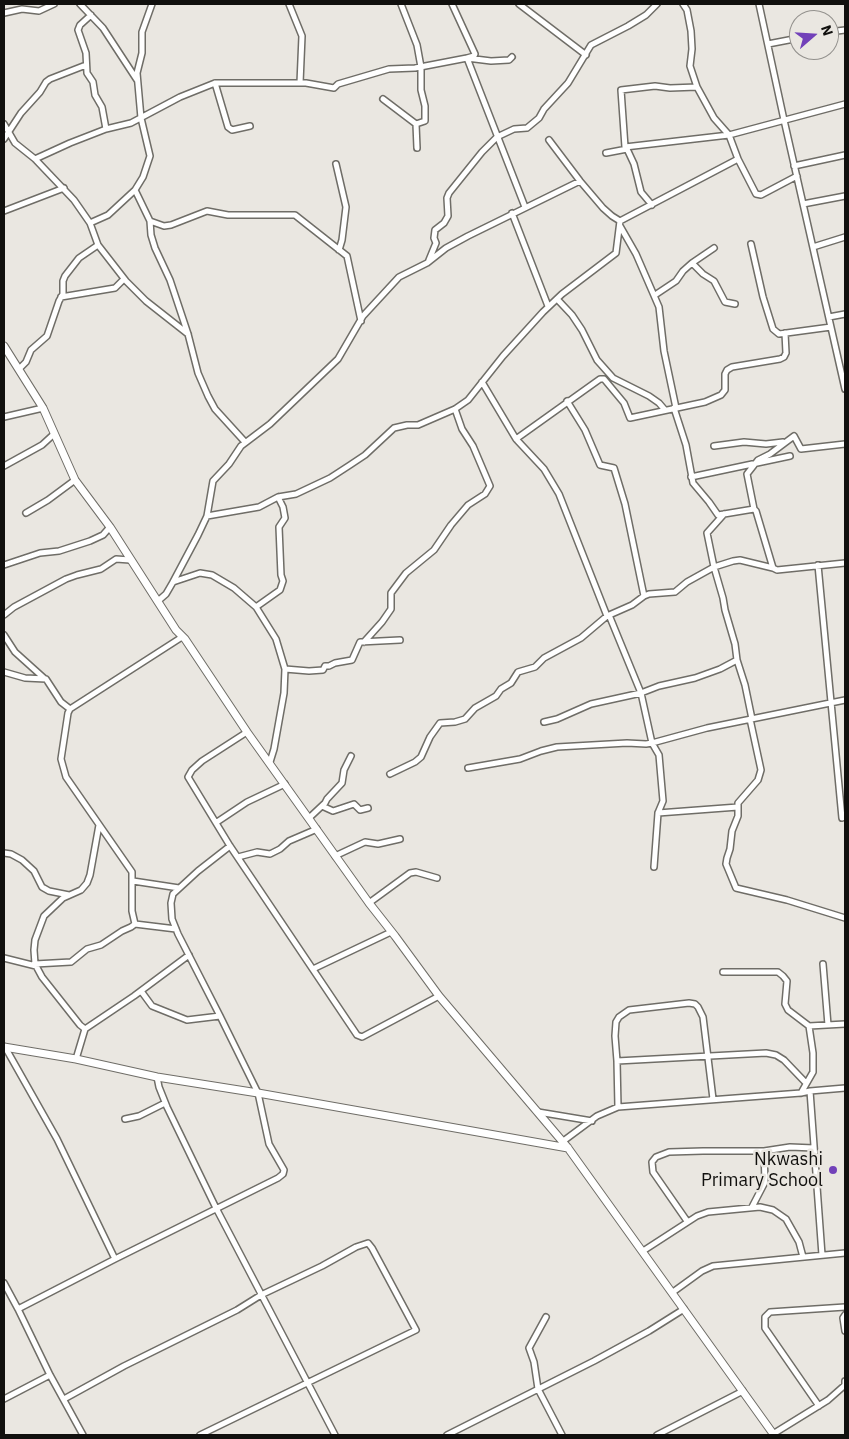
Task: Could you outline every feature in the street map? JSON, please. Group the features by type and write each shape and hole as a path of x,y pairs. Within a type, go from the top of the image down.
{"street":[{"path":"4,13 22,9 39,10 54,4"},
{"path":"80,4 103,28 138,80"},
{"path":"90,224 108,215 135,190 143,177 150,156 141,118 137,73 142,53 142,32 152,4"},
{"path":"289,4 302,36 300,83"},
{"path":"401,4 417,45 421,67 421,90 425,106 425,121 416,124"},
{"path":"35,159 106,129 141,118 180,97 215,84 300,83 334,88 338,84 389,69 421,67 474,56 475,54 452,4"},
{"path":"519,4 586,55"},
{"path":"428,263 436,243 434,238 435,230 444,223 448,216 447,198 449,193 482,152 497,137 514,129 527,128 538,118 544,108 568,83 591,45 646,15 657,4"},
{"path":"683,4 687,10 691,31 692,49 690,66 697,86 714,118 729,135 738,159 756,194 761,195 797,176"},
{"path":"759,4 845,389"},
{"path":"91,14 78,27 86,53 87,73 94,87 95,95 102,107 106,129"},
{"path":"768,44 789,40"},
{"path":"468,58 491,61 509,60 512,57"},
{"path":"468,58 525,207"},
{"path":"4,139 50,79 86,65"},
{"path":"215,84 228,127 232,130 250,126"},
{"path":"697,86 670,88 655,86 621,90 625,147 729,135 845,104"},
{"path":"383,99 416,124"},
{"path":"4,124 19,147 35,159 64,188 90,224 98,245 124,279 146,301 188,334"},
{"path":"416,124 417,148"},
{"path":"550,140 580,181 603,208 620,223 655,295 661,316 666,362 675,408 686,445 692,483 718,515 754,509"},
{"path":"606,153 627,149 634,164 641,192 652,205"},
{"path":"794,166 845,155"},
{"path":"620,223 738,159"},
{"path":"336,164 346,207 339,250"},
{"path":"158,601 166,594 173,582 207,516 213,481 229,464 245,442 270,424 338,360 361,320 400,277 428,263 446,248 512,213 580,181"},
{"path":"4,211 64,188"},
{"path":"135,190 150,221 151,235 155,248 170,280 188,334 198,373 208,396 215,409 245,442"},
{"path":"803,204 845,196"},
{"path":"150,221 164,226 171,225 207,211 228,215 295,215 347,256 361,320"},
{"path":"512,213 548,306"},
{"path":"207,516 259,507 278,497 296,494 330,478 366,455 394,428 418,425 455,409 468,400 503,356 548,306 616,253 620,223"},
{"path":"813,247 845,237"},
{"path":"751,244 763,297 773,329 779,334 831,327"},
{"path":"19,369 26,362 31,350 46,336 63,294 65,276 79,258 98,245"},
{"path":"655,295 676,281 692,263 714,248"},
{"path":"692,263 703,274 714,281 725,302 735,304"},
{"path":"61,297 114,288 124,279"},
{"path":"557,299 572,315 597,360 613,378 650,396 665,410"},
{"path":"829,317 845,314"},
{"path":"516,439 602,378 624,403 630,418 705,402 721,395 725,390 725,374 732,367 784,357 786,353 785,333"},
{"path":"4,346 43,408 75,480 110,527 130,560 247,732 369,903 439,996 568,1148 774,1435 838,1392 845,1385 845,1381"},
{"path":"839,362 845,360"},
{"path":"482,382 516,439 544,469 559,494 641,693 652,743 659,755 662,780 663,801 658,813 654,868"},
{"path":"567,401 585,430 600,465 614,468 626,504 644,596"},
{"path":"4,417 43,408"},
{"path":"364,642 391,609 391,593 406,573 434,550 451,525 468,505 486,494 490,486 473,446 462,429 455,409"},
{"path":"4,466 42,445 54,434"},
{"path":"773,568 758,514 754,509 747,474 755,464 795,436 801,449 845,444"},
{"path":"714,446 744,442 766,444 784,442"},
{"path":"691,477 790,456"},
{"path":"26,513 48,500 75,480"},
{"path":"256,606 280,590 283,581 280,574 279,527 284,518 283,507 278,497"},
{"path":"724,514 707,533 714,567 724,598 737,660 745,685 761,770 758,780 739,801 738,816 732,831 726,864 736,888 787,900 845,918"},
{"path":"4,565 40,553 59,551 90,541 103,535 110,527"},
{"path":"4,615 14,607 66,579 102,569 116,560 130,560"},
{"path":"390,774 421,757 438,724 465,719 475,708 496,696 501,689 511,683 518,672 535,667 544,658 581,638 608,615 632,605 644,596 675,592 687,582 714,567 740,560 777,570 845,563"},
{"path":"818,565 842,818"},
{"path":"173,582 200,573 212,575 234,588 256,606 276,639 285,669 284,693 270,762"},
{"path":"4,635 15,652 46,679 61,702 70,709"},
{"path":"134,924 132,872 66,777 62,767 61,759 68,712 182,637"},
{"path":"285,669 323,670 325,666 335,663 350,662 356,654 358,643 400,640"},
{"path":"544,722 557,719 591,704 695,678 720,669 737,660"},
{"path":"4,672 25,678 46,679"},
{"path":"468,768 520,759 557,747 652,743 707,728 845,700"},
{"path":"247,732 202,761 188,776 230,846 359,1037 439,996"},
{"path":"309,818 342,783 344,770 351,756"},
{"path":"216,822 247,802 285,784"},
{"path":"322,806 333,811 354,804 360,810 368,808"},
{"path":"658,813 738,807"},
{"path":"85,1029 80,1026 42,977 36,965 35,940 44,916 52,907 69,895 81,890 87,883 99,825"},
{"path":"238,857 257,852 270,854 290,841 317,830"},
{"path":"335,856 365,842 378,844 400,839"},
{"path":"18,1309 283,1174 284,1170 269,1144 258,1093 188,955 172,919 171,902 173,894 230,846"},
{"path":"4,853 11,854 22,860 34,870 42,887 49,891 69,895"},
{"path":"369,903 410,874 416,872 437,878"},
{"path":"133,881 179,888"},
{"path":"4,958 36,965 71,962 87,949 101,945 134,924 176,928"},
{"path":"313,969 391,932"},
{"path":"76,1060 85,1029 141,991 188,955"},
{"path":"823,964 828,1026"},
{"path":"723,972 778,972 786,981 785,1004 788,1010 809,1026 845,1024"},
{"path":"141,991 152,1006 187,1020 220,1016"},
{"path":"618,1107 615,1036 616,1022 619,1016 629,1010 689,1003 695,1004 703,1017 713,1099"},
{"path":"801,1093 813,1072 813,1053 809,1026"},
{"path":"4,1047 157,1077 568,1148"},
{"path":"4,1047 57,1139 115,1259"},
{"path":"617,1061 766,1053 776,1055 790,1065 806,1083"},
{"path":"157,1077 165,1103 216,1208 335,1435"},
{"path":"562,1142 606,1111 618,1107 845,1088"},
{"path":"810,1091 822,1255"},
{"path":"125,1119 138,1116 165,1103"},
{"path":"536,1112 592,1121"},
{"path":"687,1221 652,1172 652,1162 656,1157 669,1152 703,1150 764,1151 790,1147 814,1148"},
{"path":"752,1207 765,1182 764,1151"},
{"path":"642,1251 663,1239 687,1221 708,1212 760,1207 772,1210 786,1219 799,1242 803,1257"},
{"path":"64,1399 124,1366 237,1310 260,1295 322,1266 356,1247 368,1243 416,1330 307,1383 213,1432 200,1435"},
{"path":"672,1292 702,1271 713,1266 845,1254"},
{"path":"4,1283 5,1290 18,1309 50,1375 80,1433 83,1435"},
{"path":"819,1406 765,1328 765,1317 770,1312 845,1307"},
{"path":"447,1435 649,1331 684,1309"},
{"path":"845,1315 843,1318 845,1331"},
{"path":"546,1317 529,1348 534,1362 538,1389 562,1435"},
{"path":"4,1399 50,1375"},
{"path":"658,1435 743,1391"}],"place":[{"name":"Nkwashi Primary School","path":"833,1170"}]}
